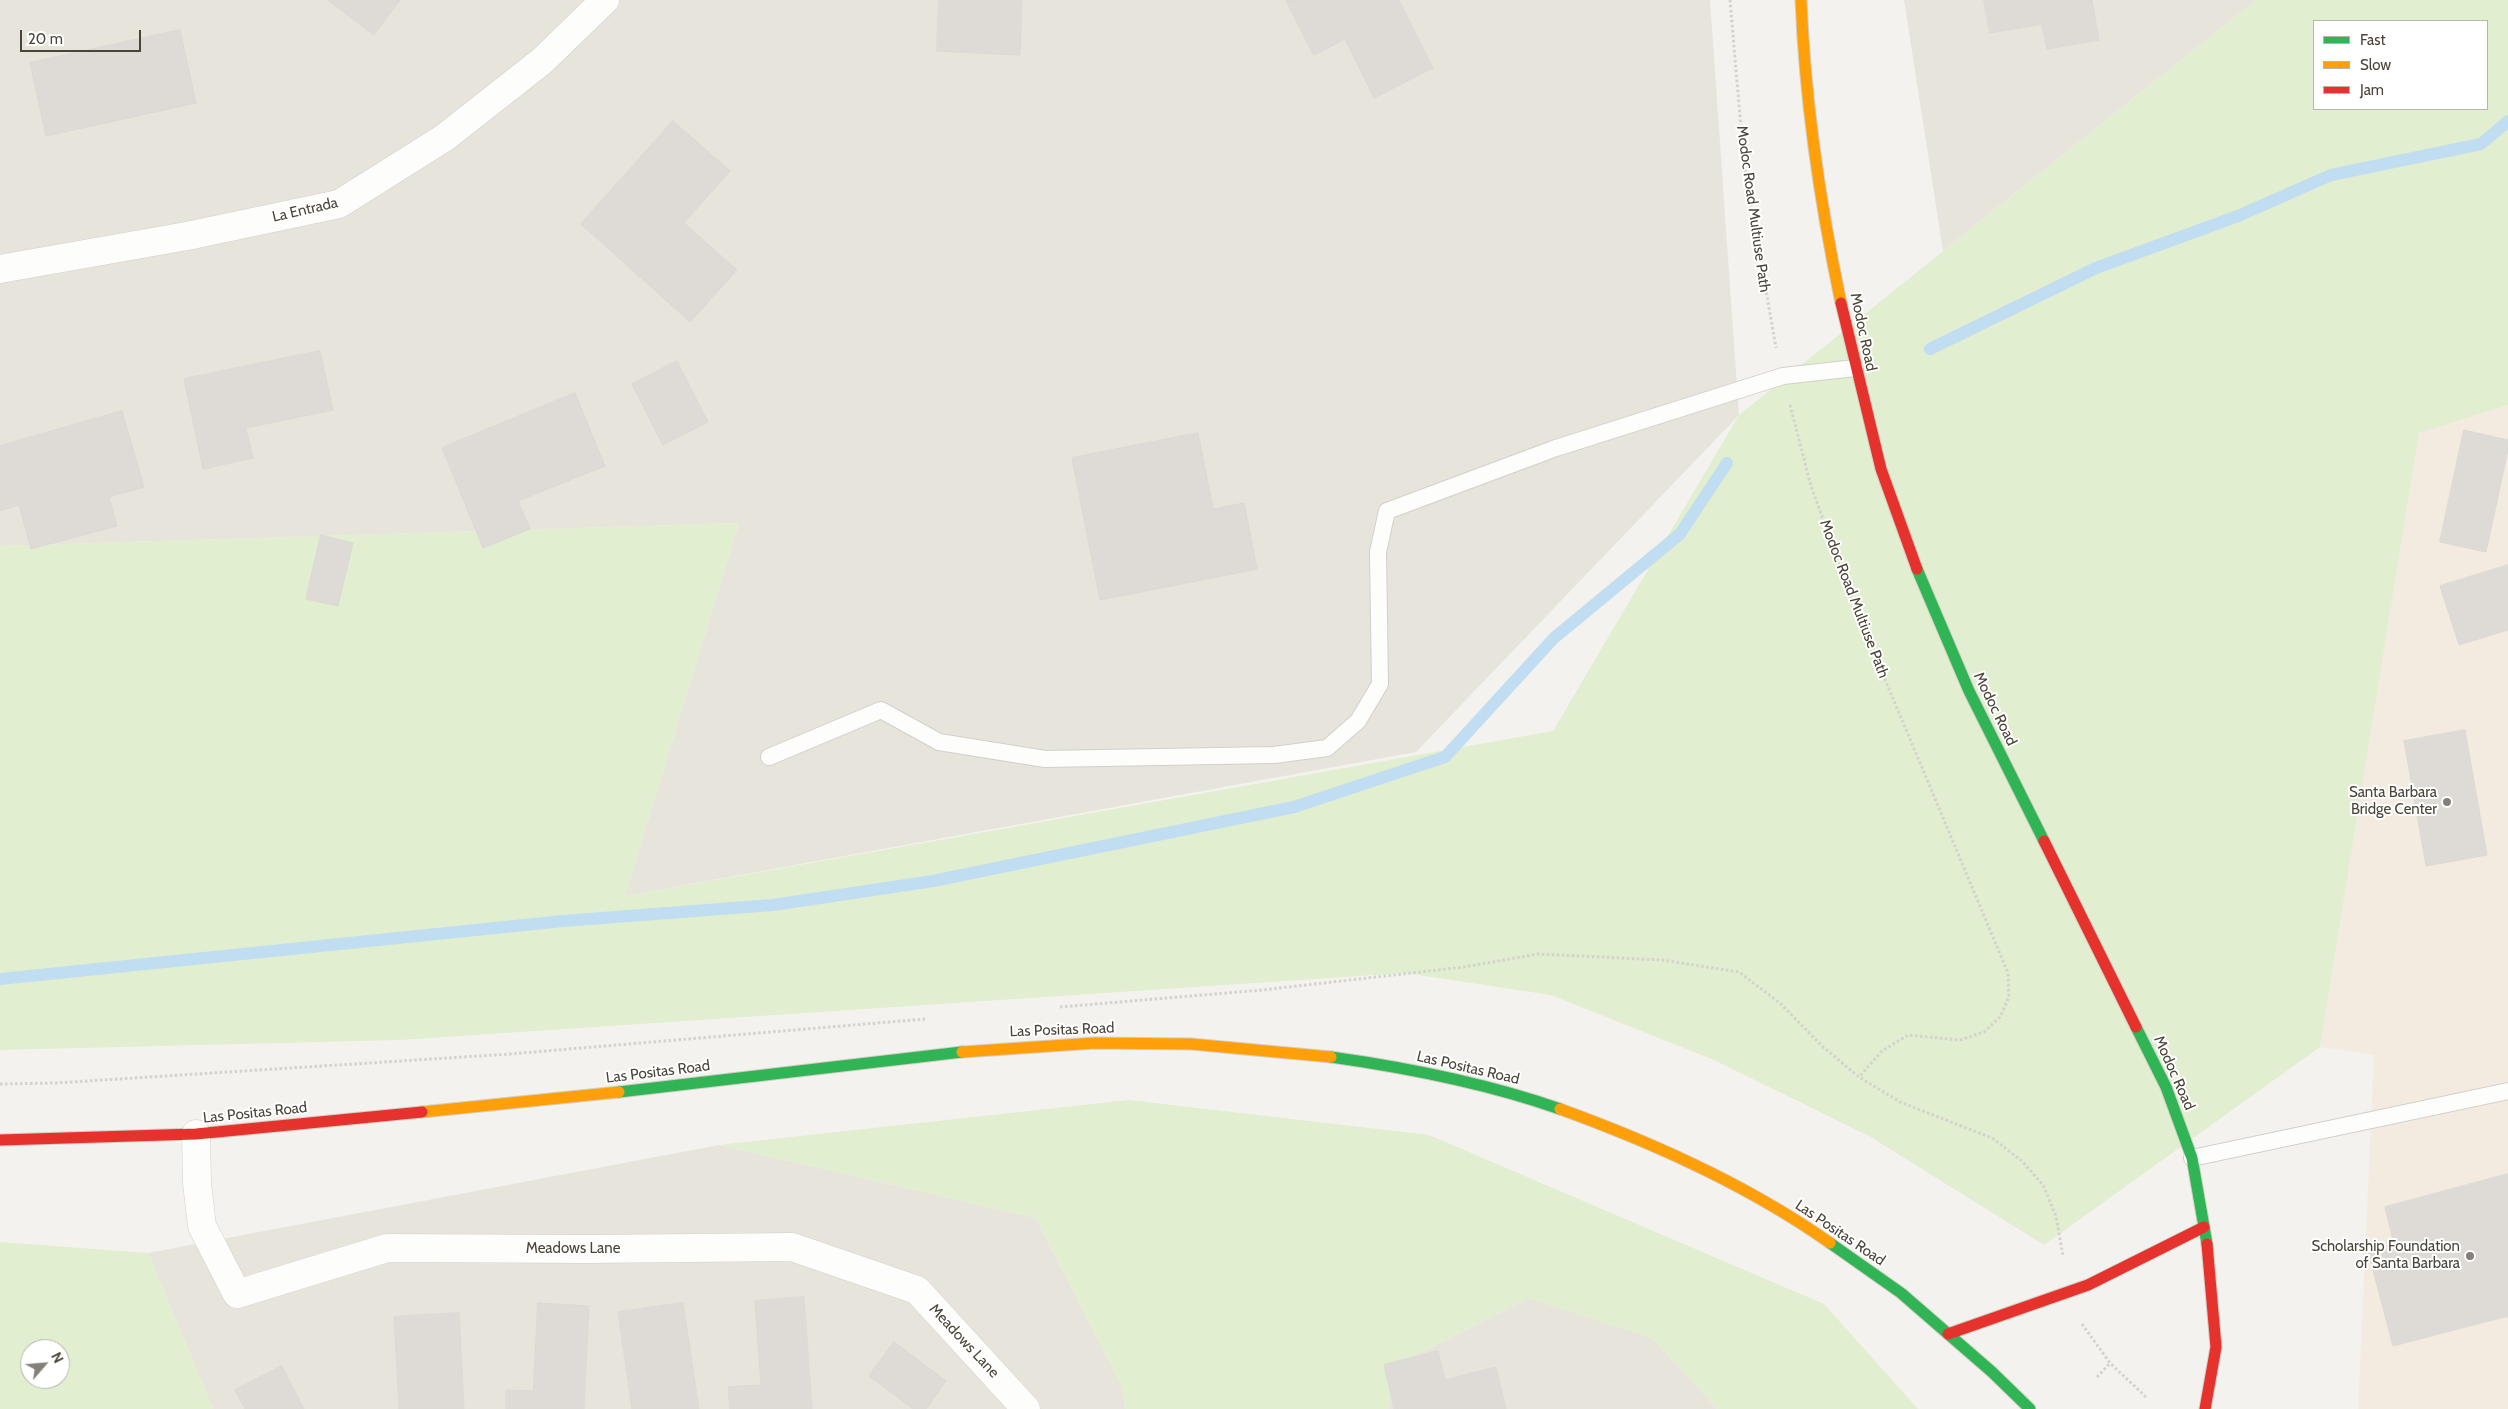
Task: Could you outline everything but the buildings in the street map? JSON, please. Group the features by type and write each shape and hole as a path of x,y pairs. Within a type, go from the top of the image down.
{"main road":[{"name":"Modoc Road","path":"1801,0 1803,53 1824,222 1855,368 1881,469 1925,588 1969,691 2166,1088 2192,1158 2210,1259 2216,1347 2205,1409"},
{"name":"Las Positas Road","path":"0,1140 196,1134 537,1102 1000,1048 1096,1043 1191,1044 1332,1057 1431,1073 1529,1098 1623,1132 1733,1183 1819,1235 1901,1293 2030,1409"},
{"path":"1948,1334 2088,1285 2204,1227"}],"street":[{"name":"La Entrada","path":"0,268 187,236 339,204 444,138 542,61 605,0"},
{"name":"Meadows Lane","path":"196,1134 197,1183 202,1226 237,1294 387,1248 792,1247 917,1290 1026,1409"}],"lane":[{"path":"770,757 882,710 939,742 1045,759 1274,755 1327,748 1358,721 1380,684 1378,552 1387,511 1556,448 1783,376 1855,368"},
{"path":"2192,1158 2508,1091"}],"path":[{"name":"Modoc Road Multiuse Path","path":"1730,0 1744,163 1771,329 1811,486 1853,603 2008,973 2009,996 2000,1017 1984,1032 1960,1040 1908,1035 1882,1051 1859,1077 1900,1102 1992,1138 2022,1161 2043,1185 2046,1192 2056,1216 2065,1264"},
{"path":"2079,1319 2110,1363 2147,1398"},
{"path":"2096,1376 2110,1363"}],"shaded area":[{"path":"0,0 1710,0 1739,415 1416,752 625,896 739,523 0,546"},
{"path":"1904,0 2256,0 1943,251"},
{"path":"2508,405 2508,1409 2358,1409 2374,1055 2320,1047 2419,433"},
{"path":"719,1145 1036,1218 1121,1385 1126,1409 213,1409 148,1253"},
{"path":"1529,1298 1652,1338 1717,1409 1388,1409 1410,1358"}],"green space":[{"path":"2256,0 2508,0 2508,405 2419,433 2320,1047 2044,1245 1869,1136 1714,1060 1551,995 1405,973 400,1040 0,1050 0,546 739,523 625,896 1553,731 1739,415"},
{"path":"1129,1100 1429,1135 1824,1304 1918,1409 1717,1409 1652,1338 1529,1298 1410,1358 1388,1409 1126,1409 1121,1385 1036,1218 719,1145"},
{"path":"0,1242 148,1253 213,1409 0,1409"}],"waterway":[{"path":"1930,349 2096,268 2238,216 2331,175 2481,144 2508,121"},
{"path":"0,979 563,921 773,905 933,881 1294,807 1445,757 1554,638 1680,534 1727,463"}],"traffic: fast":[{"path":"1917,569 1969,691 2044,841"},
{"path":"2136,1027 2166,1087 2192,1158 2207,1244"},
{"path":"619,1092 962,1052"},
{"path":"1331,1057 1447,1077 1504,1091 1560,1109"},
{"path":"1830,1243 1901,1293 1992,1372 2030,1409"}],"traffic: slow":[{"path":"1801,0 1806,76 1815,152 1826,228 1841,303"},
{"path":"962,1052 1095,1043 1191,1044 1331,1057"},
{"path":"422,1112 619,1092"},
{"path":"1560,1109 1630,1136 1700,1167 1766,1202 1830,1243"}],"traffic: jam":[{"path":"1841,303 1881,469 1917,569"},
{"path":"2044,841 2136,1027"},
{"path":"0,1140 196,1134 422,1112"},
{"path":"1948,1334 2088,1285 2204,1227"},
{"path":"2205,1409 2216,1347 2207,1244"}],"place":[{"name":"Santa Barbara Bridge Center","path":"2447,802"},
{"name":"Scholarship Foundation of Santa Barbara","path":"2470,1256"}]}
